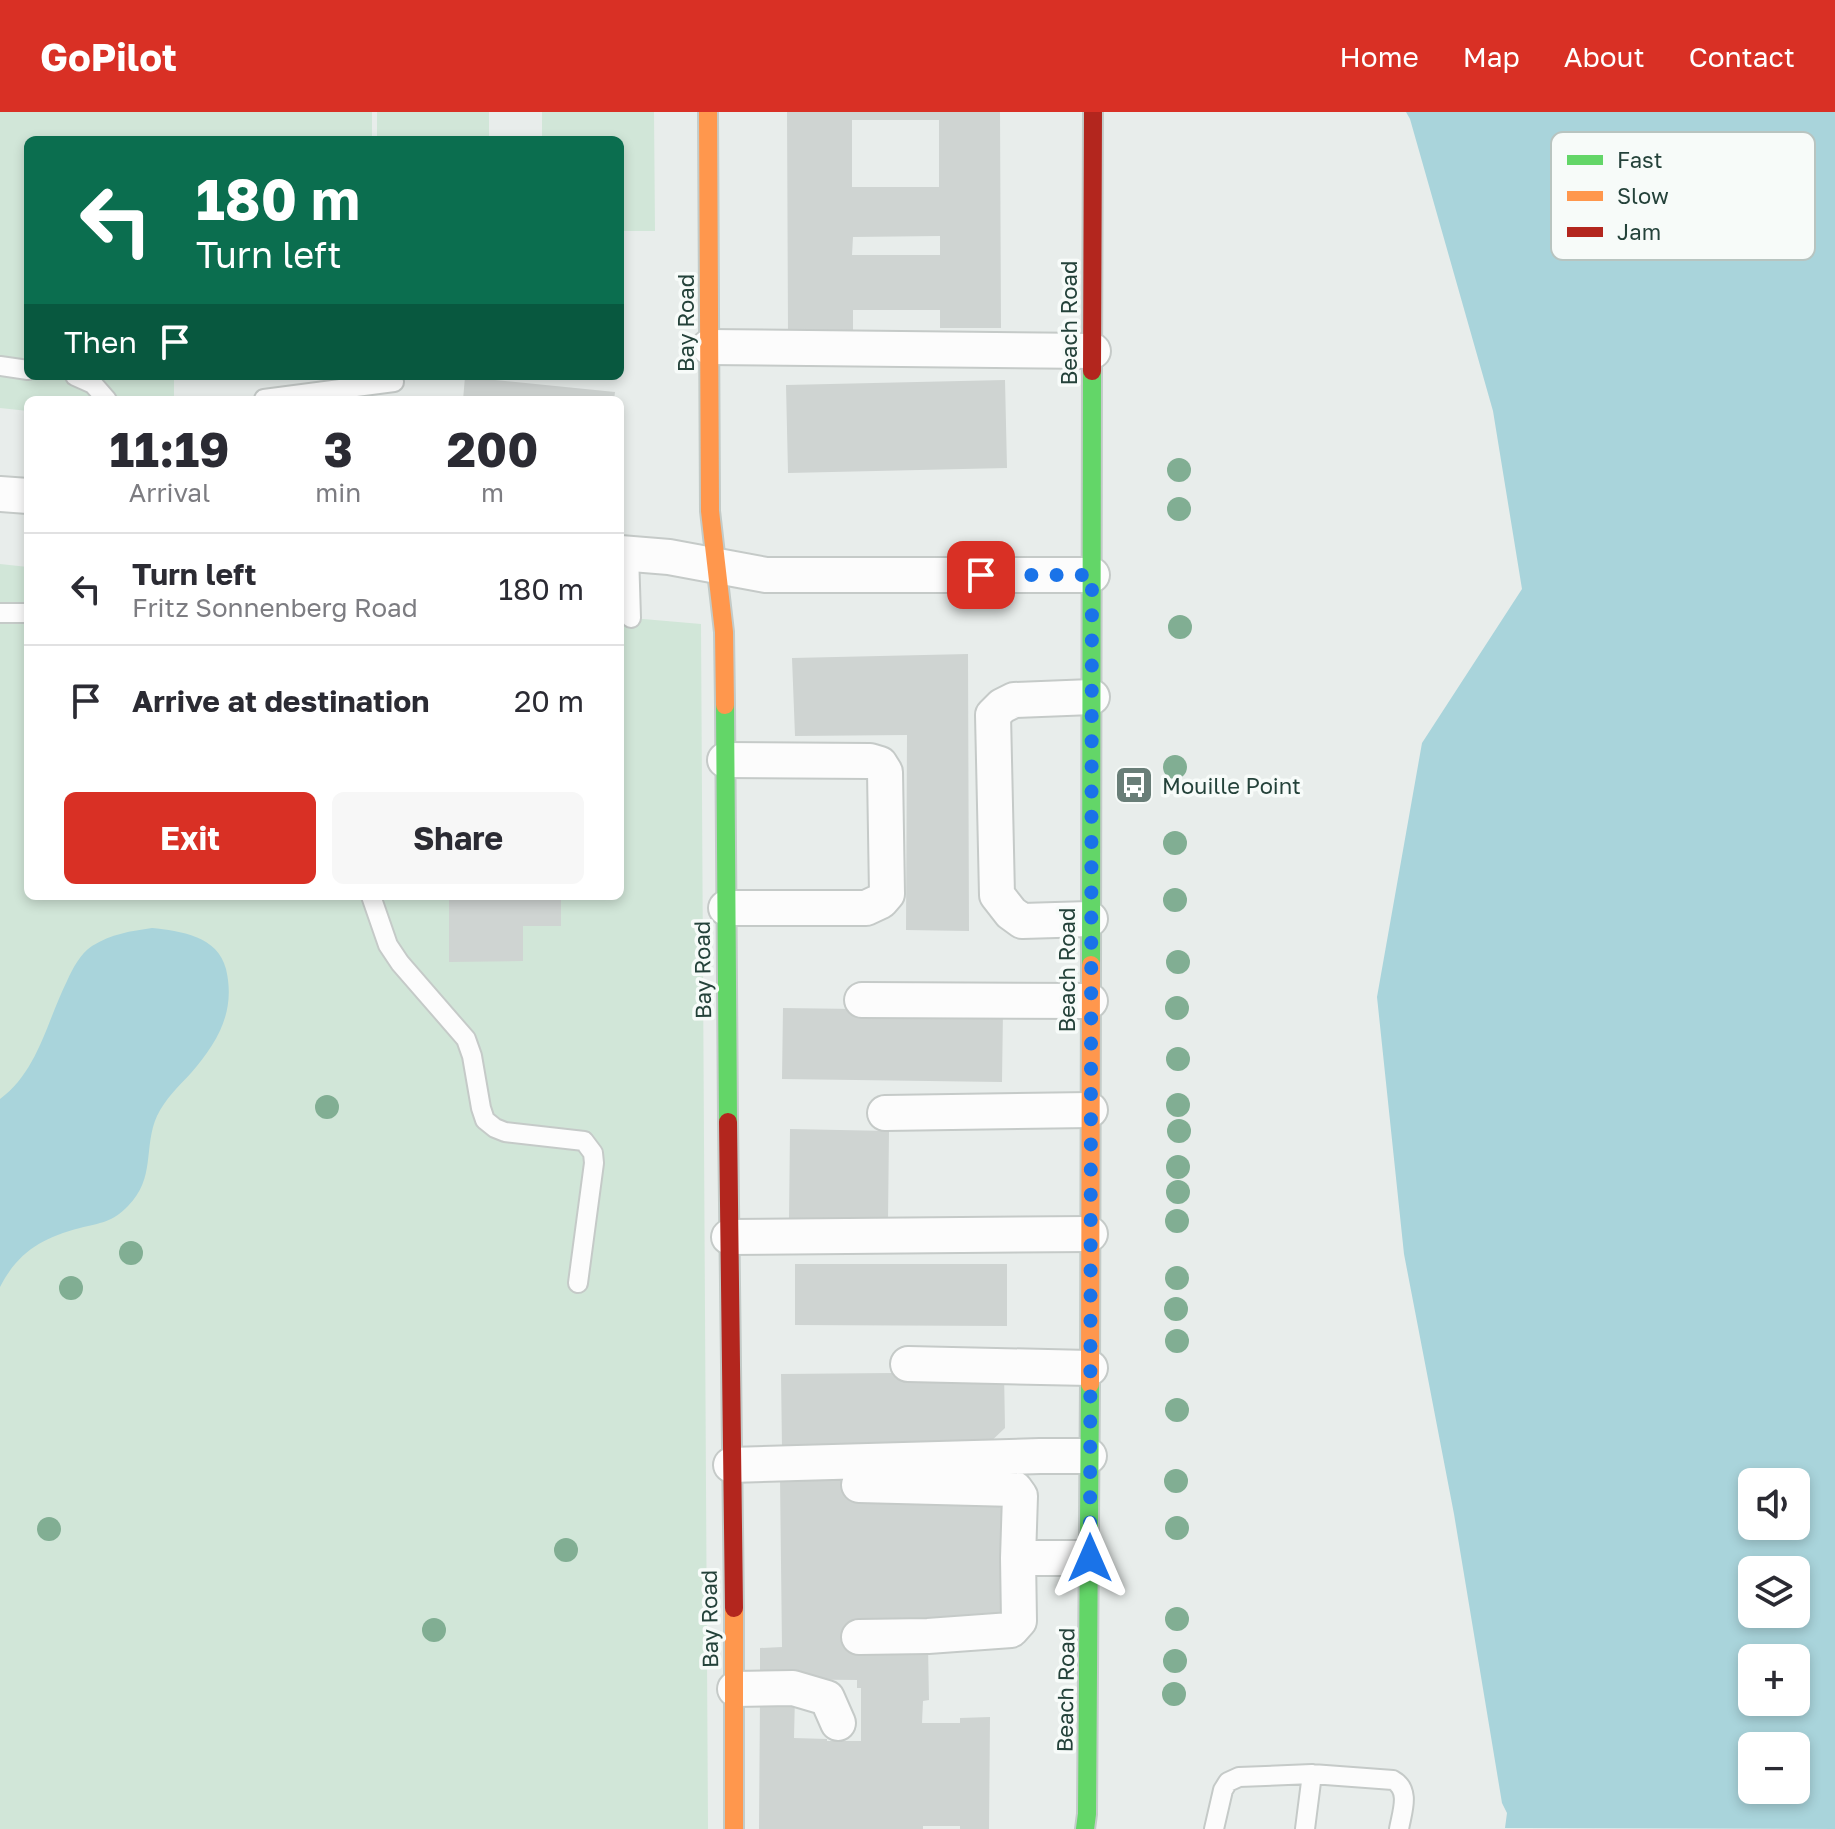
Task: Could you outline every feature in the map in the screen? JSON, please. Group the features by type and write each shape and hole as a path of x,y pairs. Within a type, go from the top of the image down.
{"street":[{"name":"Bay Road","path":"708,112 710,511 724,632 734,1829"},
{"name":"Beach Road","path":"1085,1829 1090,1558 1093,112"},
{"path":"709,347 1093,351"},
{"path":"0,494 24,496"},
{"path":"624,553 669,557 766,575 1092,575"},
{"path":"1090,919 1022,921 997,895 993,715 1014,700 1092,697"},
{"path":"725,760 870,761 880,764 885,772 887,894 881,901 866,908 726,908"},
{"path":"862,1000 1090,1001"},
{"path":"885,1113 1090,1110"},
{"path":"729,1237 1090,1234"},
{"path":"908,1364 1090,1368"},
{"path":"731,1465 1089,1456"},
{"path":"859,1485 1015,1489 1020,1496 1019,1621 1011,1630 859,1637"},
{"path":"1018,1558 1090,1558"},
{"path":"735,1689 793,1688 827,1698 838,1723"}],"lane":[{"path":"0,366 24,369"},
{"path":"84,380 93,384 104,396"},
{"path":"294,396 395,386"},
{"path":"624,553 631,618"},
{"path":"0,613 24,613"},
{"path":"372,900 388,945 400,963 466,1039 485,1120 505,1132 584,1141 590,1147 594,1163 578,1283"},
{"path":"1214,1829 1223,1790 1228,1782 1239,1777 1312,1774 1399,1783 1404,1791 1399,1829"},
{"path":"1305,1829 1312,1774"}],"green space":[{"path":"0,112 372,112 372,136 24,136 24,380 174,380 174,396 24,396 24,411 0,408"},
{"path":"377,112 489,112 489,136 377,136"},
{"path":"542,112 654,112 655,231 624,231 624,136 542,136"},
{"path":"0,564 24,567 24,900 624,900 624,617 701,624 708,1829 0,1829"}],"water":[{"path":"1406,112 1835,112 1835,1829 1505,1828 1507,1813 1502,1803 1454,1514 1404,1254 1377,997 1422,743 1522,589 1493,411"},
{"path":"152,928 196,937 215,949 222,958 229,999 217,1038 157,1116 146,1173 137,1195 128,1206 111,1219 66,1232 32,1248 15,1264 0,1287 0,1099 13,1088 33,1060 69,976 84,953 114,936"}],"building":[{"path":"787,112 1000,112 1001,328 940,328 940,310 853,310 853,331 788,331","holes":["852,120 939,120 939,187 852,187","940,236 940,255 852,255 853,237"]},
{"path":"465,380 495,380 615,392 614,396 463,396"},
{"path":"1005,380 1007,468 788,473 786,385"},
{"path":"968,654 969,931 906,930 907,735 795,736 792,658"},
{"path":"449,900 561,900 561,926 523,926 523,961 449,962"},
{"path":"783,1008 1003,1011 1002,1082 782,1079"},
{"path":"790,1129 889,1131 888,1220 789,1219"},
{"path":"795,1264 1007,1264 1007,1326 795,1325"},
{"path":"1004,1372 1005,1428 985,1447 782,1449 781,1374"},
{"path":"843,1476 843,1494 1004,1492 1006,1627 928,1645 929,1700 923,1701 922,1723 960,1723 960,1718 990,1717 989,1829 923,1826 923,1829 759,1829 760,1696 795,1696 794,1738 861,1741 861,1688 857,1688 857,1680 760,1679 760,1648 782,1647 780,1477"}],"traffic: fast":[{"path":"1091,965 1092,371"},
{"path":"725,705 728,1122"},
{"path":"1085,1829 1090,1384"}],"traffic: slow":[{"path":"708,112 710,511 724,632 725,705"},
{"path":"1090,1384 1091,965"},
{"path":"734,1608 734,1829"}],"traffic: jam":[{"path":"1092,371 1093,112"},
{"path":"728,1122 734,1608"}],"place":[{"name":"Mouille Point","path":"1134,785"}],"route":[{"path":"981,575 1092,575 1090,1558"}]}
